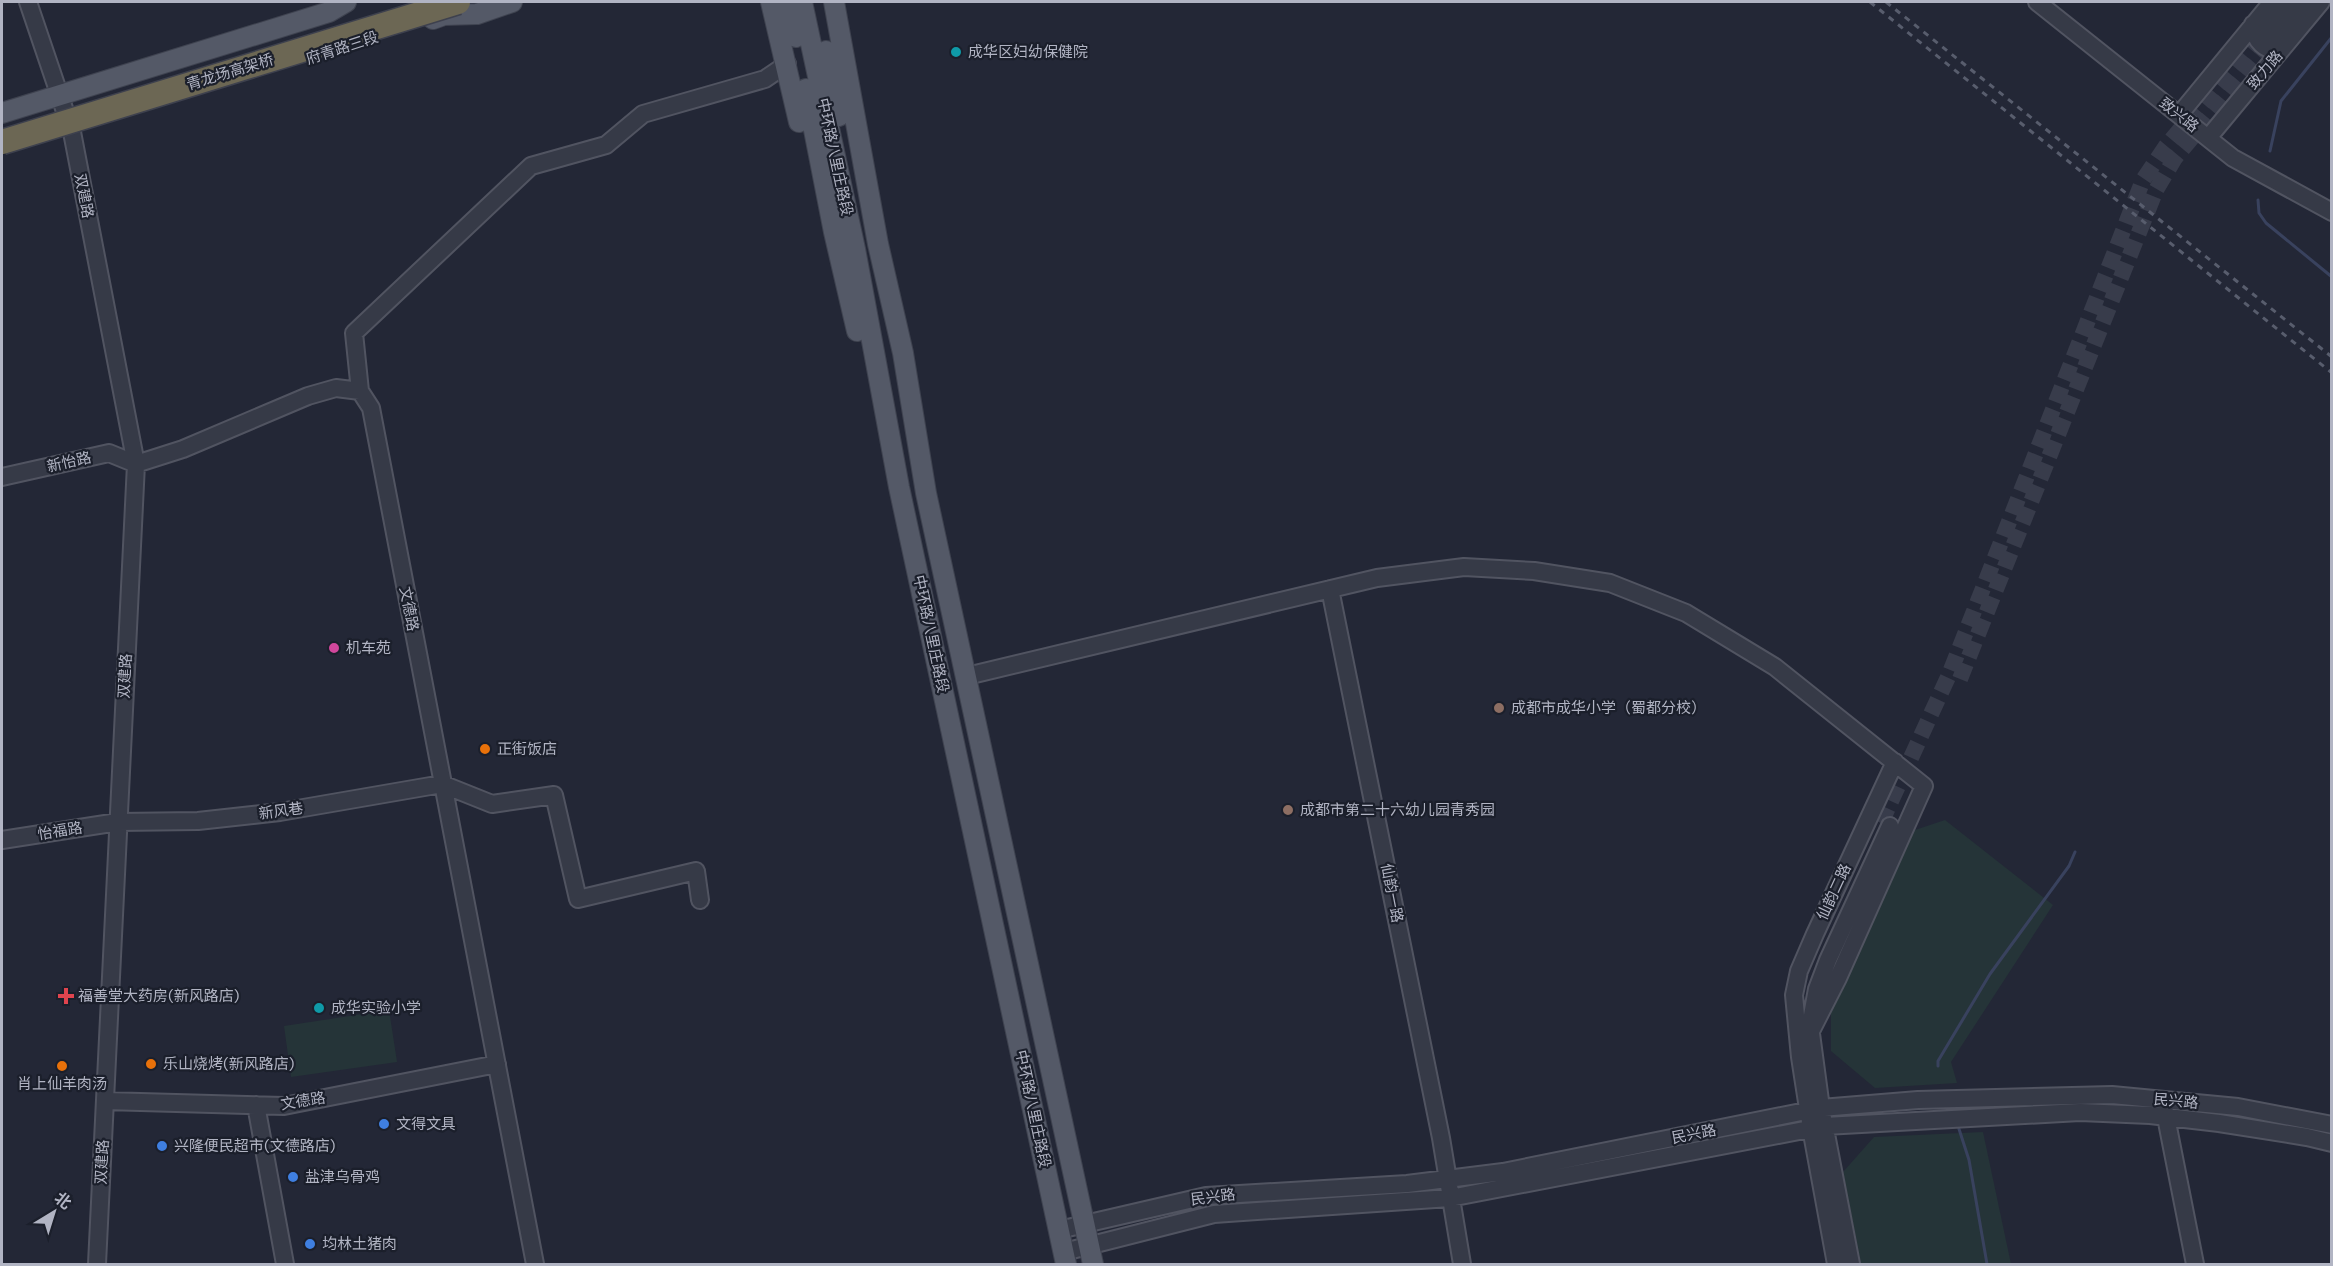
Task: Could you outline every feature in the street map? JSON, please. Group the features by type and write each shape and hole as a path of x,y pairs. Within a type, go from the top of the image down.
{"highway":[{"name":"青龙场高架桥","path":"2,131 421,2"},
{"name":"青龙场高架桥","path":"2,142 451,8"}],"main road":[{"path":"2,113 338,7 363,2"},
{"path":"451,8 487,2"},
{"name":"府青路三段","path":"2,154 451,8 477,14 512,2"},
{"path":"771,2 787,64 822,229 846,282"},
{"path":"787,2 792,15 834,231 877,414 899,487"},
{"name":"中环路八里庄路段","path":"802,2 866,247 903,353 926,493 1091,1255"},
{"path":"816,2 866,247 910,445 926,493"},
{"name":"中环路八里庄路段","path":"834,2 899,487 1065,1258"},
{"path":"840,2 904,313 903,353"}],"street":[{"name":"双建路","path":"28,2 72,132 136,464 97,1264"},
{"name":"致兴路","path":"2037,2 2233,158 2331,212"},
{"name":"致力路","path":"2268,37 2272,2"},
{"name":"致力路","path":"2208,138 2288,2"},
{"name":"致力路","path":"2179,116 2305,2"},
{"name":"致力路","path":"2268,37 2321,2"},
{"name":"文德路","path":"535,1264 371,408 360,391 354,333 531,166 606,145 643,114 765,80 787,64"},
{"path":"136,464 183,449 308,396 336,388 360,391"},
{"name":"新怡路","path":"2,477 108,453 136,464"},
{"path":"967,676 1377,578 1464,567 1534,571 1610,583 1686,613 1775,667 1895,762"},
{"name":"仙韵一路","path":"1330,589 1441,1138 1462,1264"},
{"name":"仙韵二路","path":"1836,1264 1804,1029 1794,995 1799,971 1887,822 1924,786 1895,762"},
{"name":"仙韵二路","path":"1804,1029 1825,970 1887,822 1895,762"},
{"path":"442,783 492,804 554,795 578,899 696,871 700,900"},
{"name":"新风巷","path":"118,822 198,821 280,812 442,783"},
{"name":"怡福路","path":"2,840 118,822"},
{"name":"文德路","path":"105,1101 284,1106 497,1064"},
{"name":"民兴路","path":"1059,1230 1206,1196 1407,1184 1503,1172 1815,1109 1918,1100 2112,1095 2238,1107 2331,1125"},
{"path":"2162,1100 2195,1264"},
{"path":"256,1105 285,1264"},
{"name":"民兴路","path":"1065,1258 1091,1255 1214,1214 1450,1198 1818,1127 2080,1112 2166,1117 2252,1128 2331,1143"},
{"name":"仙韵二路","path":"1818,1127 1851,1264"}],"shaded area":[{"path":"1945,820 2053,905 1951,1062 1957,1083 1875,1088 1831,1051 1831,1010 1912,831"},
{"path":"389,1010 397,1062 291,1077 284,1026"},
{"path":"1983,1132 2011,1264 1861,1264 1843,1172 1874,1137"}],"waterway":[{"path":"2270,151 2281,101 2332,37"},
{"path":"2258,200 2259,213 2266,223 2332,277"},
{"path":"1938,1066 1938,1061 1990,974 2069,866 2075,852"},
{"path":"1959,1129 1969,1160 1987,1264"}],"tunnel":[{"path":"1881,823 1949,675 2143,180 2166,146 2262,33"},
{"path":"1960,679 2156,190 2175,158 2272,42"}],"railway":[{"path":"1870,2 2332,373"},
{"path":"1886,2 2332,357"}],"place":[{"name":"成华区妇幼保健院","path":"956,52"},
{"name":"机车苑","path":"334,648"},
{"name":"成都市成华小学（蜀都分校）","path":"1499,708"},
{"name":"正街饭店","path":"485,749"},
{"name":"成都市第二十六幼儿园青秀园","path":"1288,810"},
{"name":"福善堂大药房(新风路店)","path":"66,996"},
{"name":"成华实验小学","path":"319,1008"},
{"name":"乐山烧烤(新风路店)","path":"151,1064"},
{"name":"肖上仙羊肉汤","path":"62,1066"},
{"name":"文得文具","path":"384,1124"},
{"name":"兴隆便民超市(文德路店)","path":"162,1146"},
{"name":"盐津乌骨鸡","path":"293,1177"},
{"name":"均林土猪肉","path":"310,1244"}]}
